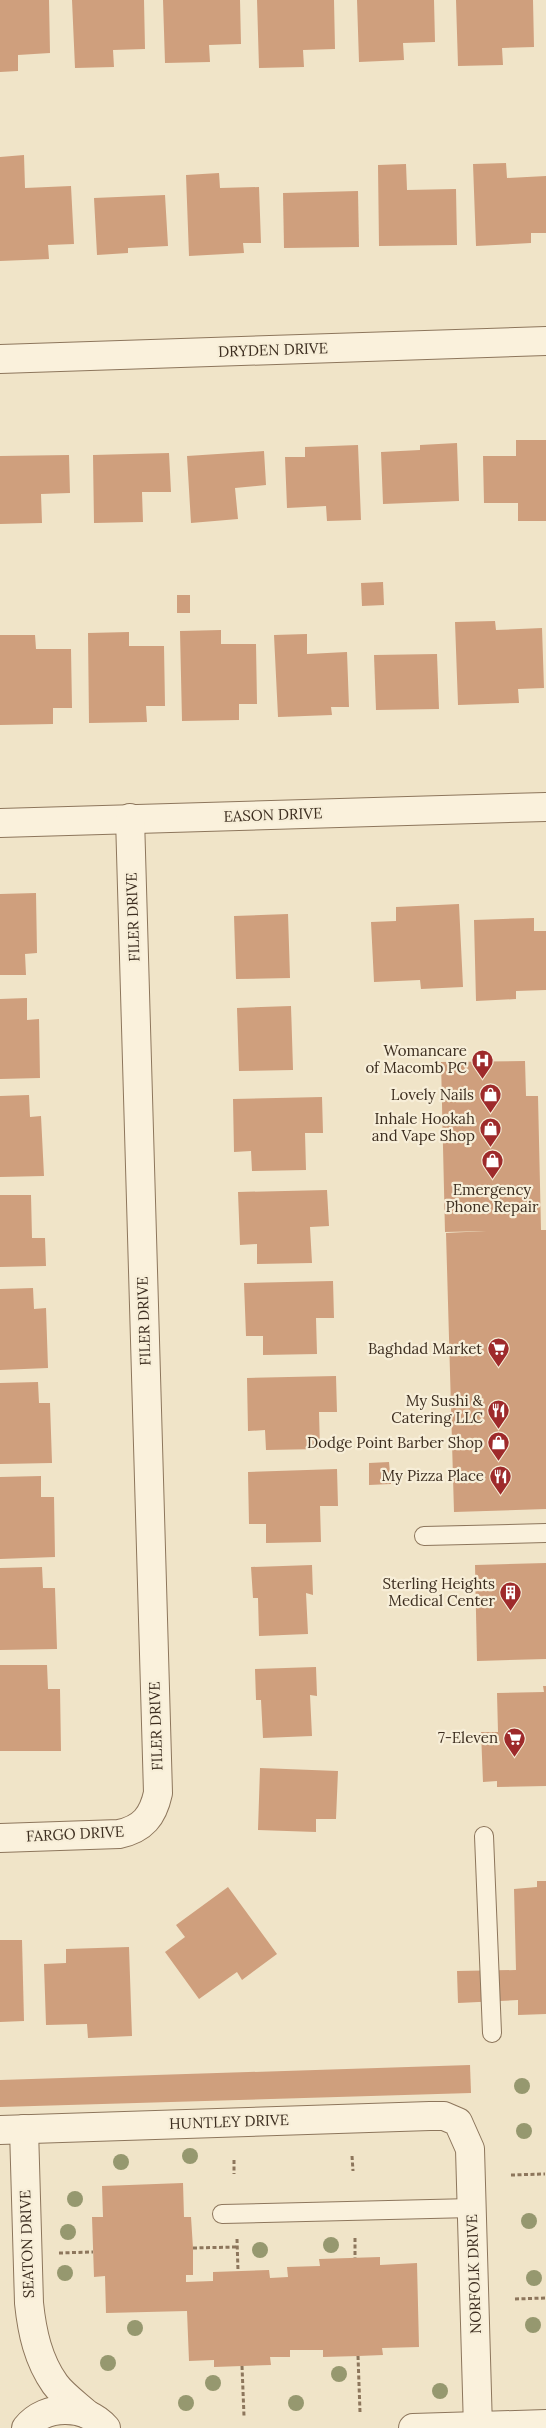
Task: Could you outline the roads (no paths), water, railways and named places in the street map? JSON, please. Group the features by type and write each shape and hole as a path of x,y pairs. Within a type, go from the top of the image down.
{"street":[{"name":"DRYDEN DRIVE","path":"0,359 546,341"},
{"name":"EASON DRIVE","path":"0,823 546,807"},
{"name":"FILER DRIVE","path":"130,818 158,1793 155,1808 146,1822"},
{"name":"FARGO DRIVE","path":"0,1838 119,1834 132,1831 146,1822"},
{"name":"HUNTLEY DRIVE","path":"12,2130 430,2116 444,2116 458,2122"},
{"name":"NORFOLK DRIVE","path":"458,2122 470,2149 478,2427"},
{"name":"SEATON DRIVE","path":"12,2130 32,2331 40,2358 56,2386 102,2424"},
{"name":"SEATON DRIVE","path":"27,2427 38,2392 40,2358"},
{"path":"27,2427 41,2416 56,2410 72,2410 102,2424"},
{"path":"414,2428 546,2424"}],"lane":[{"path":"424,1536 546,1533"},
{"path":"484,1836 492,2033"},
{"path":"222,2214 472,2208"}],"place":[{"name":"Womancare of Macomb PC","path":"483,1079"},
{"name":"Lovely Nails","path":"490,1114"},
{"name":"Inhale Hookah and Vape Shop","path":"491,1147"},
{"name":"Emergency Phone Repair","path":"492,1180"},
{"name":"Baghdad Market","path":"498,1368"},
{"name":"My Sushi & Catering LLC","path":"499,1429"},
{"name":"Dodge Point Barber Shop","path":"499,1462"},
{"name":"My Pizza Place","path":"500,1495"},
{"name":"Sterling Heights Medical Center","path":"511,1612"},
{"name":"7-Eleven","path":"514,1757"}]}
